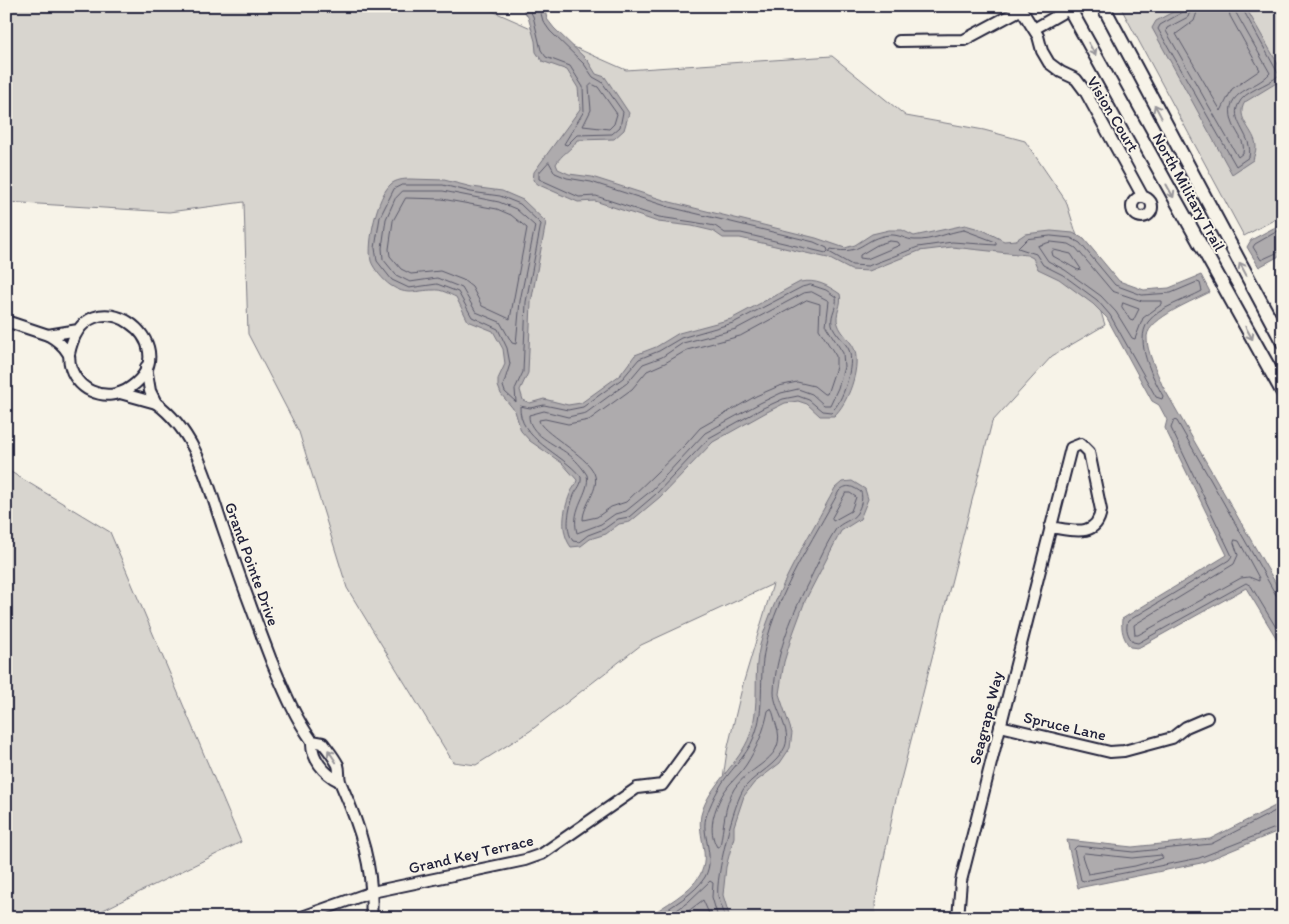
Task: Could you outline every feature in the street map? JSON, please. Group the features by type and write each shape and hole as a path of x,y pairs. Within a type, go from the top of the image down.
{"main road":[{"name":"North Military Trail","path":"1103,6 1283,343"},
{"name":"North Military Trail","path":"1071,7 1283,393"}],"street":[{"path":"1034,29 1071,7"},
{"path":"900,41 964,40 1019,8"},
{"name":"Vision Court","path":"1019,8 1034,29 1049,63 1061,72 1076,79 1085,91 1143,197"},
{"path":"69,354 71,341 78,330 93,318 102,316 121,317 129,321 137,327 146,342 148,350 146,367 150,390 156,403"},
{"path":"6,321 48,335 69,354"},
{"path":"48,335 78,330"},
{"name":"Grand Pointe Drive","path":"69,354 74,375 88,390 98,394 120,393 156,403 176,420 195,448 254,617 283,689 301,726 312,740 312,751 327,775 339,781 357,820 366,849 372,892 371,918"},
{"path":"120,393 136,384 146,367"},
{"name":"Seagrape Way","path":"958,918 961,881 1050,527 1071,448 1081,444 1089,452 1101,510 1100,519 1094,526 1082,532 1050,527"},
{"name":"Spruce Lane","path":"1000,726 1110,752 1124,751 1172,738 1186,727 1207,718"},
{"name":"Grand Key Terrace","path":"299,918 372,892 525,860 542,854 637,788 662,785 689,748"}],"shaded area":[{"path":"6,6 481,6 626,70 832,56 906,116 984,130 1025,141 1066,201 1105,325 1052,356 992,422 895,803 875,903 876,918 703,918 727,751 743,684 773,584 641,645 530,731 476,765 453,762 347,588 299,432 248,334 244,202 169,212 6,202"},
{"path":"1124,6 1283,6 1283,215 1244,236 1121,8"},
{"path":"6,469 110,532 241,842 87,918 6,918"}],"water":[{"path":"521,6 544,6 547,19 554,28 588,61 596,74 605,77 629,113 624,130 614,139 577,140 556,164 558,169 569,174 592,177 670,202 816,238 845,248 855,245 872,234 889,230 902,230 914,236 965,225 983,230 1004,241 1016,240 1025,234 1051,231 1073,233 1084,239 1119,281 1144,290 1169,288 1201,275 1210,292 1174,310 1156,323 1150,329 1147,336 1148,348 1162,385 1283,596 1283,649 1246,588 1138,648 1130,647 1124,637 1122,619 1227,555 1165,428 1167,420 1159,405 1152,401 1107,318 1093,304 1059,279 1038,269 1033,258 1027,255 952,247 919,251 869,271 851,270 828,258 740,238 723,238 713,231 692,226 658,222 595,201 578,202 539,185 533,180 534,172 580,109 578,88 567,70 542,61 536,52 528,17"},
{"path":"1184,6 1245,6 1283,73 1283,79 1245,102 1242,114 1255,141 1256,150 1253,160 1232,174 1152,28 1156,21"},
{"path":"400,180 444,180 472,187 502,191 523,200 546,222 531,303 528,373 520,390 523,400 530,403 544,399 568,405 581,403 620,375 635,355 656,347 679,333 731,319 800,282 811,281 831,288 840,294 837,320 839,328 854,347 856,359 852,386 844,403 834,416 820,416 807,404 798,401 785,403 765,413 713,442 660,497 630,522 619,524 606,534 590,539 581,546 571,547 565,535 564,514 577,480 562,463 530,441 521,431 515,411 501,394 498,386 498,379 505,364 503,349 493,331 468,321 456,297 437,290 407,292 396,289 379,274 372,264 370,243 374,220 381,199 391,184"},
{"path":"1283,223 1283,254 1259,267 1247,247 1251,240"},
{"path":"852,481 865,489 868,499 860,519 841,531 805,601 784,662 779,694 792,733 790,748 780,763 754,783 744,796 734,826 734,837 726,867 723,895 730,918 647,918 683,893 700,875 704,860 700,823 701,815 710,794 739,756 750,735 755,712 758,656 767,624 793,564 835,488 842,482"},
{"path":"1283,802 1281,830 1201,863 1078,888 1067,840 1132,847 1210,839"}]}
